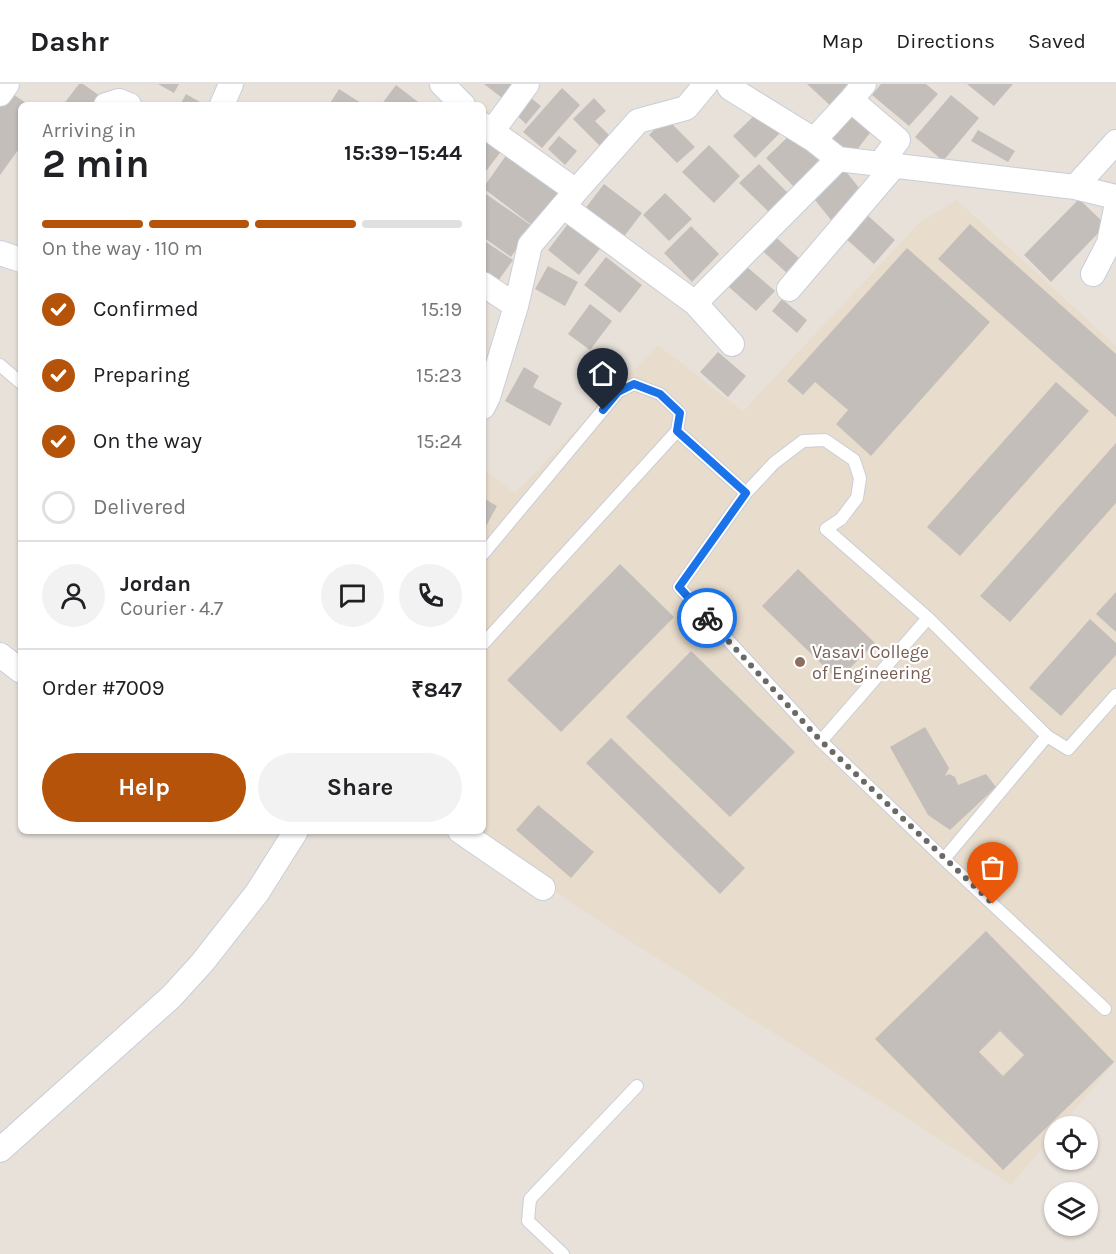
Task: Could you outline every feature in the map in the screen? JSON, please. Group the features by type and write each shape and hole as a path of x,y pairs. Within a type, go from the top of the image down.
{"street":[{"path":"0,94 6,84"},
{"path":"442,84 460,102"},
{"path":"528,84 486,128 695,303 732,344"},
{"path":"486,396 516,306 530,246 638,121 686,108 706,84"},
{"path":"728,84 730,88 814,140 838,159 1075,187 1116,197"},
{"path":"789,288 887,165 898,140 857,92 814,140"},
{"path":"1075,187 1116,142"},
{"path":"695,303 838,159"},
{"path":"1093,274 1109,243 1116,208"},
{"path":"486,286 516,306"},
{"path":"0,655 18,669"},
{"path":"0,1150 171,997 202,963 257,893 294,834"},
{"path":"464,834 543,888"}],"lane":[{"path":"0,365 18,380"},
{"path":"486,550 618,392 634,384 660,394 680,413 677,431 486,641"},
{"path":"677,431 746,493"},
{"path":"1105,1009 821,741 679,587 746,493 774,463 803,441 825,440 854,460 860,478 857,498 841,519 826,529 928,618 1047,736 1068,749 1116,695"},
{"path":"821,741 928,618"},
{"path":"944,859 1047,736"},
{"path":"563,1254 528,1221 530,1199 637,1086"}],"shaded area":[{"name":"Vasavi College of Engineering","path":"957,200 1116,346 1116,1061 1069,1116 1044,1116 1044,1146 1011,1185 571,903 479,834 486,834 486,471 515,493 658,345 743,411 920,222"}],"building":[{"path":"79,84 83,84 103,98 100,102 65,102"},
{"path":"158,84 179,84 174,93"},
{"path":"484,84 520,84 506,101"},
{"path":"807,84 854,84 834,109"},
{"path":"881,84 926,84 938,94 909,126 872,95"},
{"path":"967,84 1013,84 994,106"},
{"path":"396,85 418,102 383,102"},
{"path":"562,88 580,105 542,148 523,132"},
{"path":"339,89 359,102 331,102"},
{"path":"10,92 25,102 18,102 18,150 0,175 0,106"},
{"path":"186,94 200,102 182,102"},
{"path":"526,94 541,106 526,124 512,111"},
{"path":"951,95 979,118 943,161 915,137"},
{"path":"594,98 606,111 595,121 612,138 602,148 573,119"},
{"path":"759,111 780,133 755,158 733,136"},
{"path":"850,111 873,129 853,155 830,138"},
{"path":"666,118 695,147 677,163 649,135"},
{"path":"978,130 1015,151 1008,162 971,141"},
{"path":"794,131 824,161 796,189 766,158"},
{"path":"559,136 577,151 565,165 548,149"},
{"path":"486,140 503,149 486,171"},
{"path":"709,145 740,176 714,203 682,172"},
{"path":"510,150 561,189 533,226 486,190 486,184"},
{"path":"759,164 791,196 772,215 739,183"},
{"path":"844,169 864,194 831,220 811,195"},
{"path":"604,184 642,213 619,243 581,214"},
{"path":"665,193 692,219 669,241 643,215"},
{"path":"486,194 532,226 511,257 486,239"},
{"path":"1079,199 1106,225 1051,282 1024,255"},
{"path":"865,213 895,240 874,264 844,237"},
{"path":"571,220 603,245 579,275 548,250"},
{"path":"970,224 1116,354 1116,417 938,259"},
{"path":"691,226 719,254 692,282 664,253"},
{"path":"769,231 801,260 788,274 756,245"},
{"path":"486,242 513,260 493,288 486,283"},
{"path":"907,248 990,322 871,456 836,424 848,410 815,382 803,395 787,381"},
{"path":"606,257 642,285 620,313 584,285"},
{"path":"739,260 775,291 756,311 721,280"},
{"path":"548,266 578,282 565,306 535,289"},
{"path":"782,299 807,320 797,333 772,311"},
{"path":"590,304 612,321 590,350 568,334"},
{"path":"718,352 746,376 728,397 700,372"},
{"path":"524,367 539,376 533,387 562,403 550,426 505,401"},
{"path":"1056,382 1089,411 960,556 927,527"},
{"path":"1116,443 1116,503 1010,622 980,596"},
{"path":"486,500 497,506 486,526"},
{"path":"620,564 674,617 561,732 507,680"},
{"path":"798,569 875,643 838,680 762,606"},
{"path":"1116,592 1116,632 1096,614"},
{"path":"1090,619 1116,643 1116,655 1061,716 1029,688"},
{"path":"691,651 795,752 730,817 626,717"},
{"path":"925,727 949,768 945,776 949,774 955,777 958,785 986,774 996,787 950,830 928,815 890,747"},
{"path":"611,738 745,868 720,894 586,763"},
{"path":"538,805 594,852 571,878 516,830"},
{"path":"986,931 1114,1062 1058,1116 1044,1116 1044,1130 1003,1170 875,1039","holes":["1000,1031 1024,1055 1003,1076 979,1052"]}],"way so far":[{"path":"707,618 821,741 993,904"}],"place":[{"name":"Vasavi College of Engineering","path":"800,662"}],"route":[{"path":"603,410 618,392 634,384 660,394 680,413 677,431 746,493 679,587 707,618"}]}
